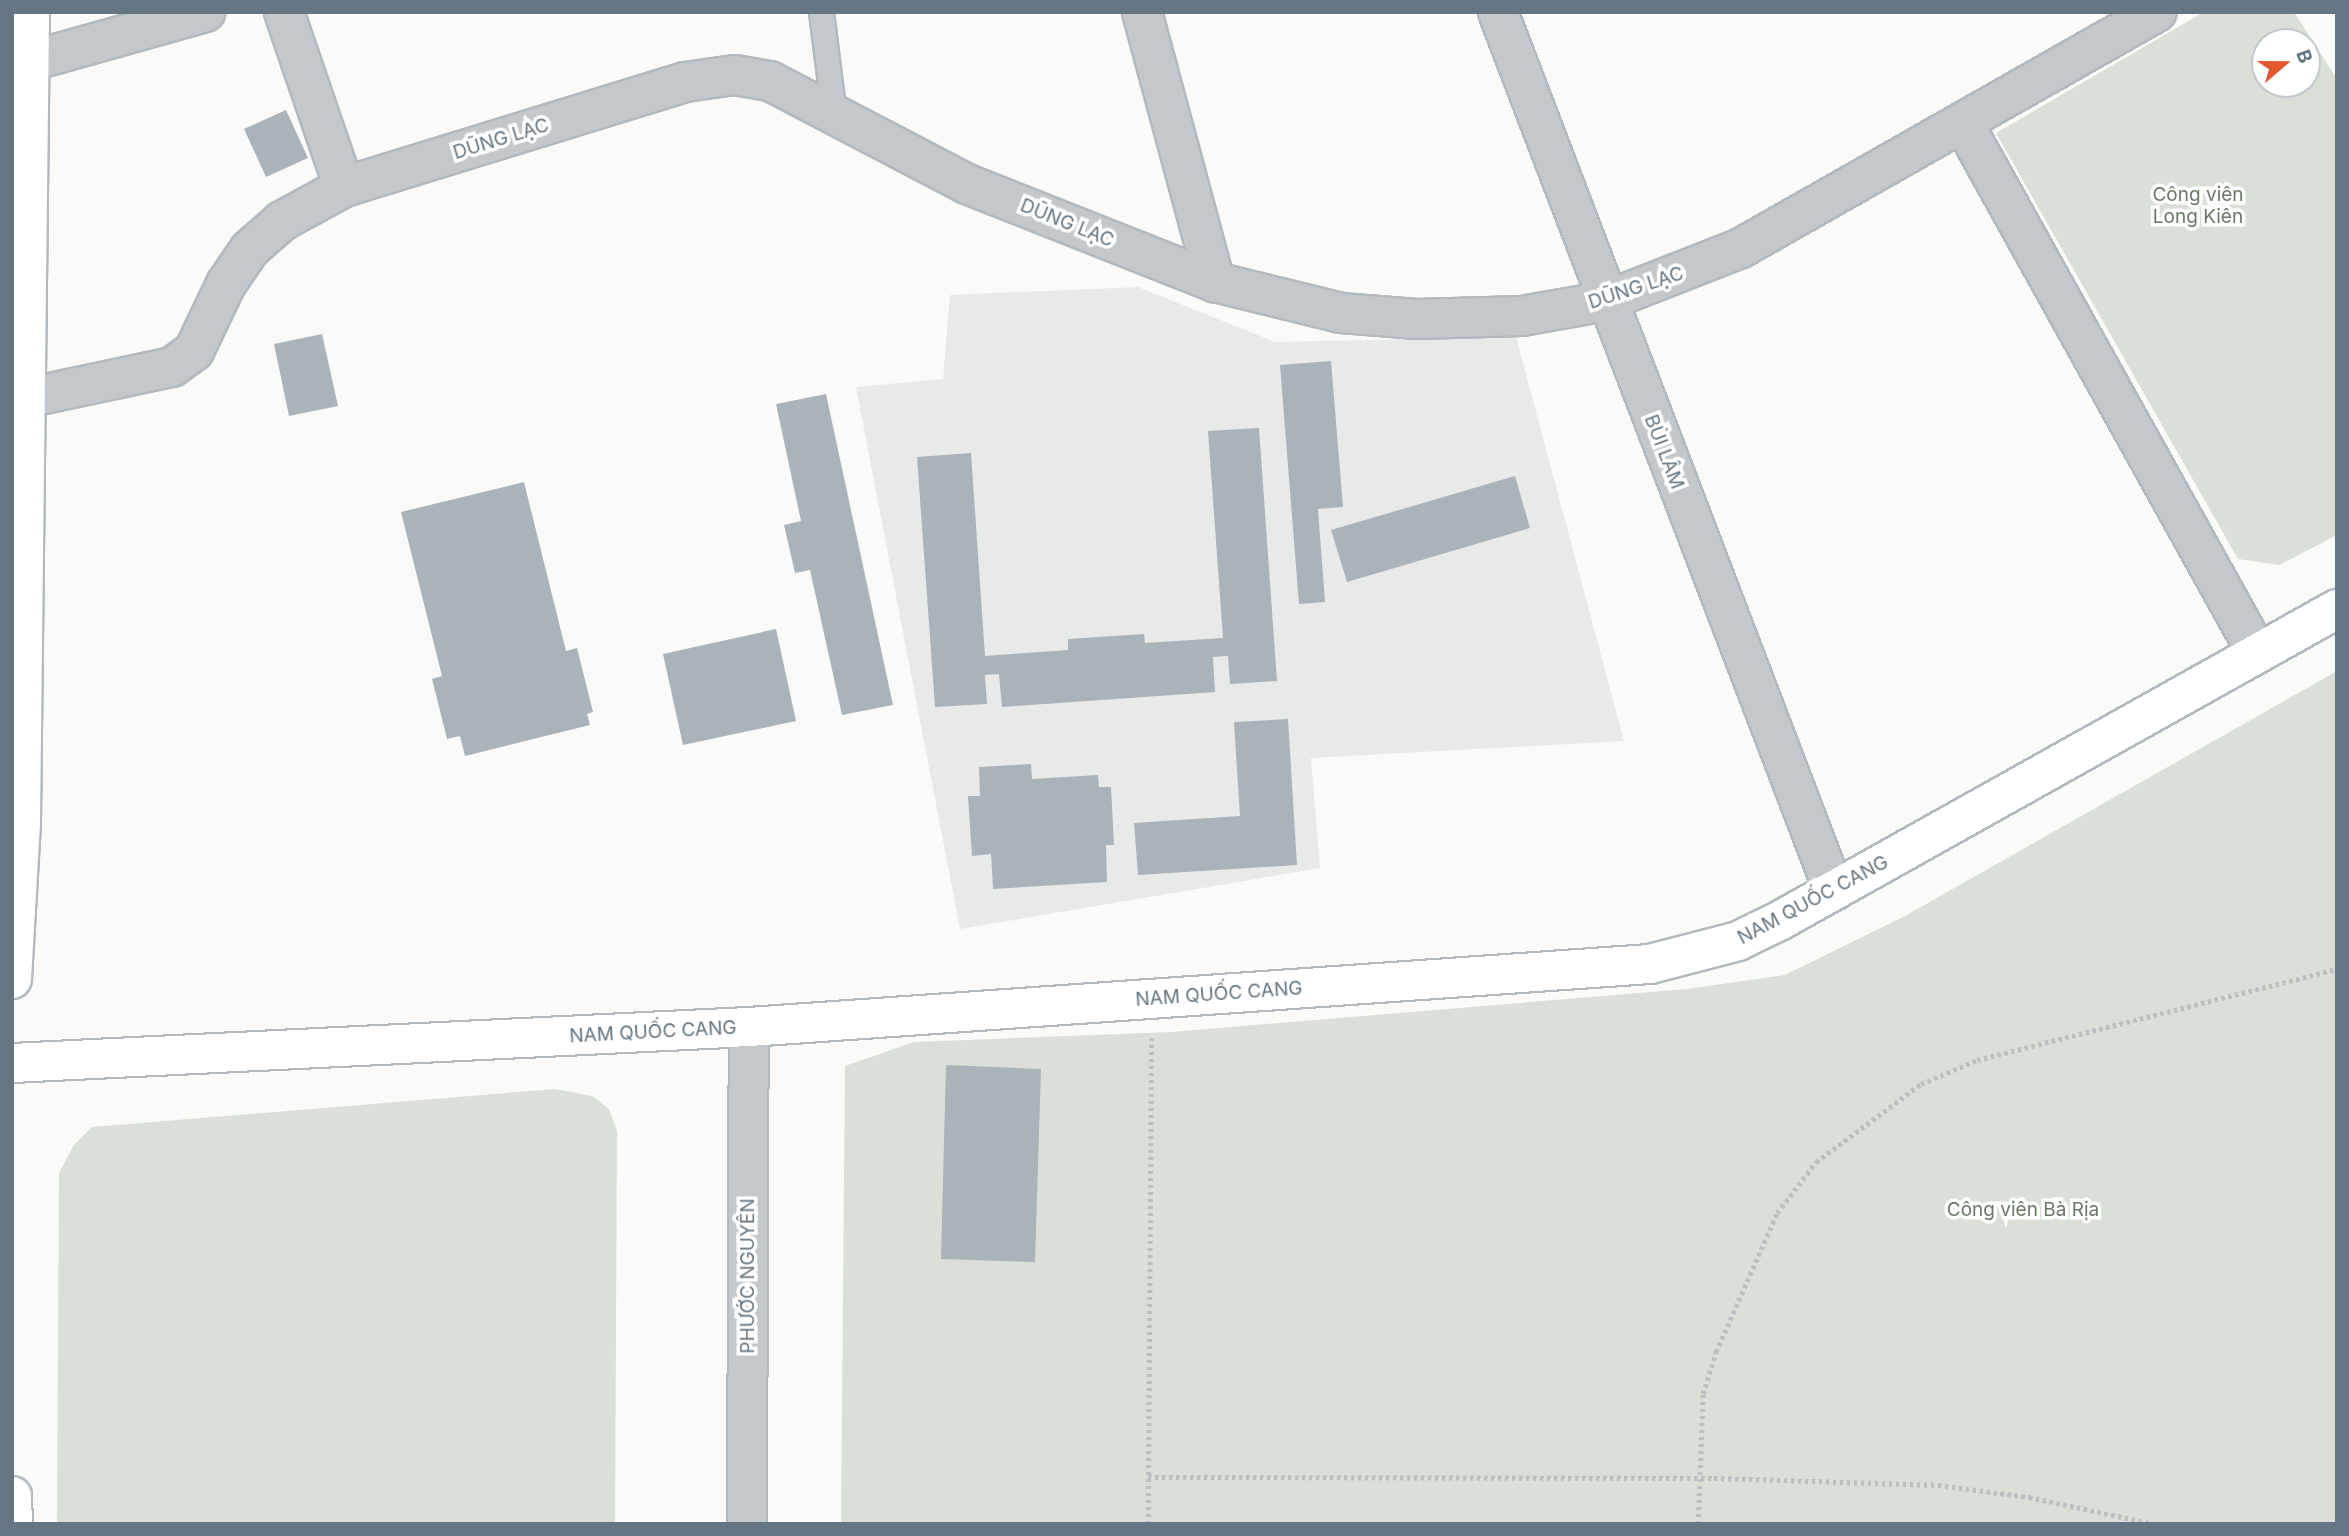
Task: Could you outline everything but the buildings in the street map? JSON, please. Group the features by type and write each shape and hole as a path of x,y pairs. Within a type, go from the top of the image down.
{"street":[{"path":"12,979 16,819 21,63 30,12"},
{"path":"21,63 205,12"},
{"path":"284,12 344,187"},
{"path":"1142,12 1215,282"},
{"name":"BÙI LÂM","path":"1498,12 1606,301 1834,891"},
{"name":"DŨNG LẠC","path":"19,399 172,367 194,351 226,284 250,249 282,221 344,187 685,82 735,75 770,81 967,184 1215,282 1341,313 1417,319 1522,316 1606,301 1741,248 2157,12"},
{"path":"1963,122 2258,654"},
{"name":"NAM QUỐC CANG","path":"12,1063 749,1027 1650,964 1738,941 1834,891 2337,609"},
{"name":"PHƯỚC NGUYÊN","path":"747,1524 749,1027"},
{"path":"12,1496 13,1524"}],"lane":[{"path":"821,12 834,115"}],"path":[{"path":"1698,1524 1703,1394 1716,1352 1777,1213 1815,1162 1920,1084 1977,1060 2337,969"},
{"path":"1148,1524 1151,999"},
{"path":"1148,1477 1699,1479 1938,1485 2054,1502 2154,1524"}],"shaded area":[{"path":"1138,287 1275,342 1516,337 1624,741 1311,758 1320,868 960,929 856,387 943,379 950,295"}],"green space":[{"name":"Công viên Long Kiên","path":"2204,12 2294,12 2304,28 2251,28 2251,98 2321,98 2321,54 2337,79 2337,535 2279,565 2238,559 1996,133"},
{"name":"Công viên Bà Rịa","path":"2337,671 2337,1524 841,1524 845,1066 914,1042 1171,1032 1687,989 1785,975 1905,916"},
{"path":"555,1089 592,1096 609,1109 617,1131 615,1524 57,1524 59,1173 74,1145 92,1127"}]}
